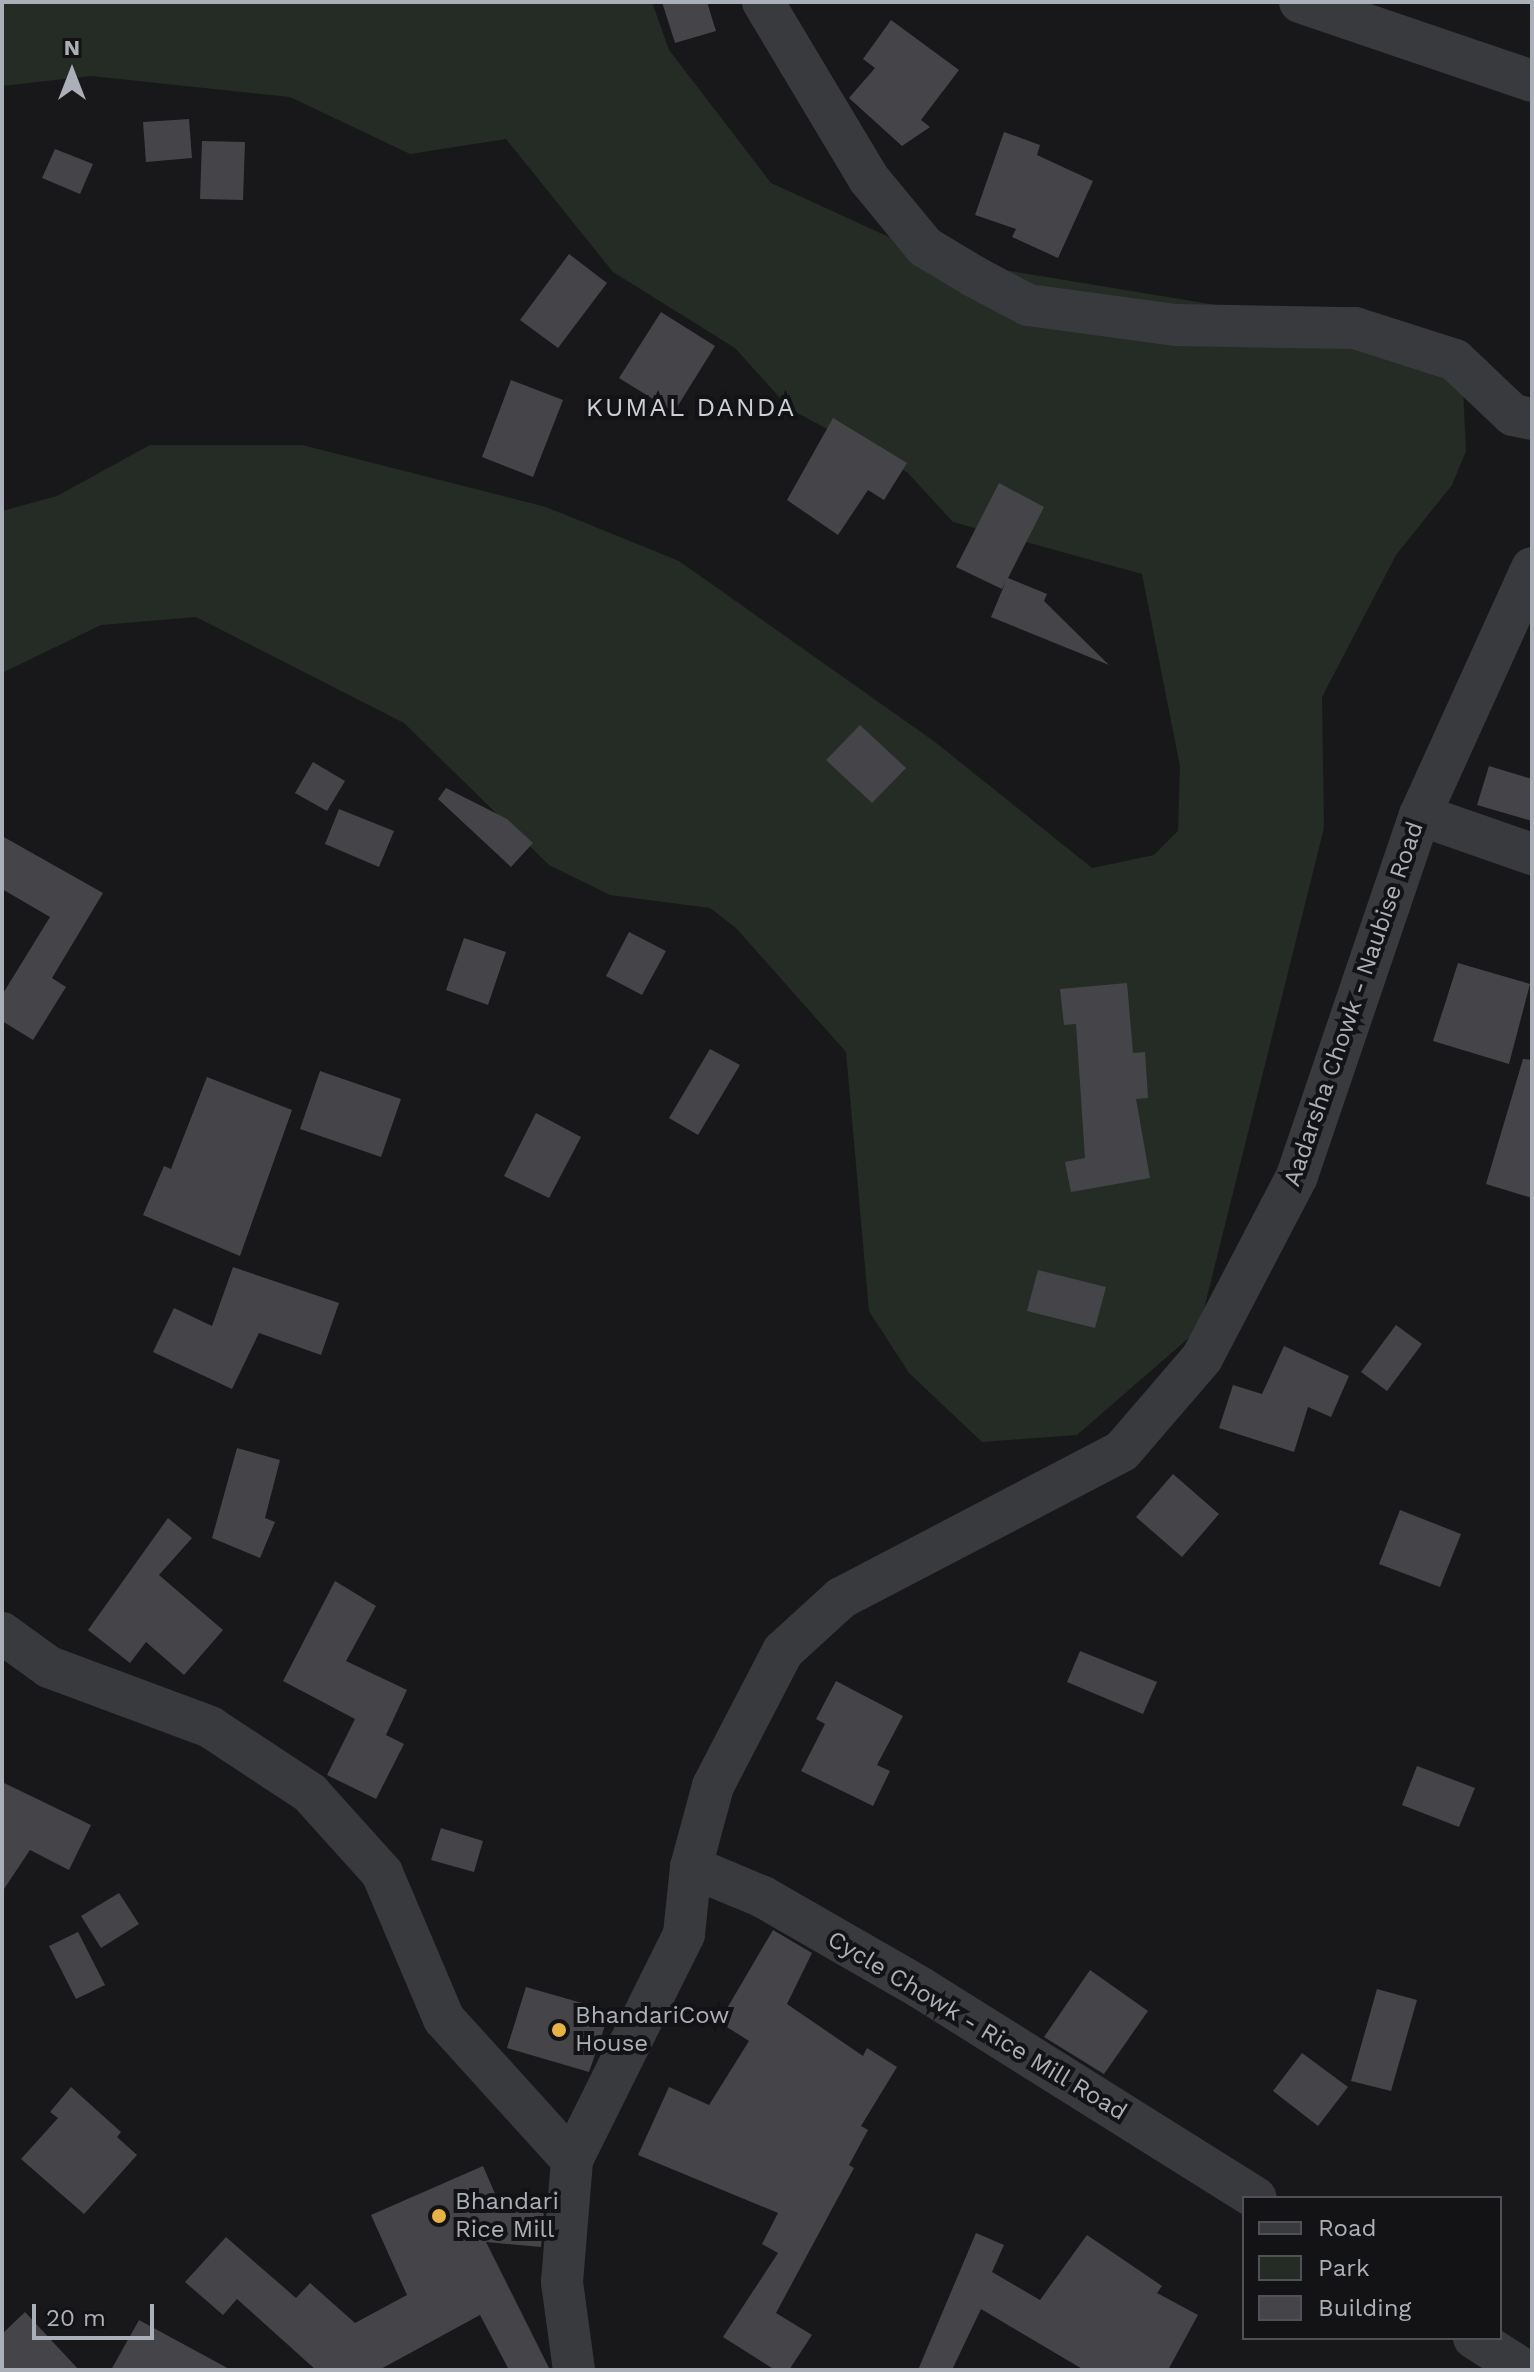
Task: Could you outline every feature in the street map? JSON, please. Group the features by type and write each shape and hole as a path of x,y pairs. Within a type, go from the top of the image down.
{"street":[{"path":"763,2 869,179 925,247 989,284 1028,305 1176,325 1355,328 1455,360 1513,415 1532,419"},
{"path":"1300,2 1532,81"},
{"name":"Aadarsha Chowk - Naubise Road","path":"574,2370 562,2282 572,2160 684,1934 691,1867 713,1786 783,1651 841,1598 1122,1451 1202,1358 1297,1176 1420,815 1532,568"},
{"path":"1420,815 1532,854"},
{"path":"2,1633 49,1667 210,1727 310,1793 382,1873 444,2019 572,2160"},
{"name":"Cycle Chowk - Rice Mill Road","path":"691,1867 763,1897 921,1988 1253,2196"},
{"path":"1477,2340 1524,2370"}],"green space":[{"path":"2,2 652,2 669,50 771,183 937,259 1355,328 1463,388 1466,451 1452,485 1396,555 1322,697 1324,828 1199,1329 1077,1435 982,1442 909,1373 869,1311 846,1052 736,928 710,908 610,895 549,865 404,723 196,617 101,625 2,673 2,511 57,496 150,445 302,445 546,507 679,561 935,742 1092,868 1154,855 1178,831 1180,766 1142,574 953,522 907,472 790,409 735,348 613,272 506,139 410,154 290,97 91,76 2,86"}],"building":[{"path":"662,2 707,2 716,31 675,43"},
{"path":"891,20 959,70 921,120 930,127 902,146 849,98 875,68 863,59"},
{"path":"189,119 192,158 146,162 143,122"},
{"path":"1004,132 1040,145 1037,155 1093,181 1058,258 1012,237 1016,229 975,215"},
{"path":"202,141 245,142 243,200 200,199"},
{"path":"55,149 93,164 80,194 42,178"},
{"path":"569,254 607,283 558,348 520,320"},
{"path":"661,312 715,346 674,412 619,378"},
{"path":"511,380 563,400 533,477 482,457"},
{"path":"833,418 907,463 884,500 868,490 838,535 787,500"},
{"path":"999,483 1044,507 1008,578 1047,594 1044,601 1109,665 991,617 1006,581 1002,589 956,567"},
{"path":"860,725 906,768 872,803 826,760"},
{"path":"313,762 345,781 327,811 295,793"},
{"path":"1489,766 1532,779 1532,821 1477,805"},
{"path":"446,788 507,819 533,843 511,867 438,799"},
{"path":"339,809 394,831 379,867 325,844"},
{"path":"2,836 103,893 52,978 66,987 33,1040 2,1021 2,995 50,917 2,889"},
{"path":"629,932 666,951 642,995 606,976"},
{"path":"464,938 506,952 488,1005 446,990"},
{"path":"1458,963 1530,984 1509,1064 1433,1041"},
{"path":"1127,983 1133,1053 1145,1052 1148,1098 1136,1099 1150,1178 1071,1192 1065,1162 1085,1158 1076,1024 1064,1025 1060,989"},
{"path":"710,1049 740,1065 698,1135 669,1118"},
{"path":"1523,1059 1532,1060 1532,1198 1486,1184"},
{"path":"320,1071 401,1099 381,1157 300,1129"},
{"path":"207,1077 292,1110 240,1256 143,1215 164,1166 171,1169"},
{"path":"536,1113 581,1137 549,1198 504,1176"},
{"path":"233,1267 339,1303 321,1355 259,1333 232,1389 153,1352 174,1308 212,1326"},
{"path":"1038,1270 1106,1287 1095,1328 1027,1311"},
{"path":"1396,1325 1422,1344 1387,1391 1361,1372"},
{"path":"1284,1346 1349,1376 1331,1417 1308,1407 1294,1452 1219,1428 1233,1385 1262,1394"},
{"path":"237,1448 280,1460 265,1518 275,1522 260,1558 212,1538"},
{"path":"1173,1474 1219,1514 1182,1557 1136,1517"},
{"path":"1400,1510 1461,1534 1440,1587 1379,1564"},
{"path":"168,1518 192,1538 159,1575 223,1630 184,1675 146,1642 130,1663 88,1630"},
{"path":"335,1581 376,1606 346,1661 407,1690 386,1735 404,1744 376,1799 327,1775 355,1719 283,1681"},
{"path":"1080,1651 1157,1682 1143,1714 1067,1682"},
{"path":"836,1681 903,1716 877,1765 890,1771 873,1806 801,1771 825,1724 816,1719"},
{"path":"1417,1766 1475,1788 1459,1827 1402,1805"},
{"path":"2,1782 91,1825 69,1870 30,1850 2,1892"},
{"path":"441,1828 483,1841 474,1872 431,1860"},
{"path":"119,1893 139,1924 101,1948 81,1916"},
{"path":"773,1930 812,1953 787,2004 863,2056 867,2048 897,2067 861,2126 868,2130 849,2165 854,2168 776,2313 812,2335 789,2370 775,2370 723,2337 778,2253 762,2244 778,2213 638,2155 669,2087 709,2105 749,2041 719,2022"},
{"path":"78,1932 105,1985 76,1999 49,1946"},
{"path":"1090,1970 1148,2011 1104,2074 1044,2037"},
{"name":"BhandariCow House","path":"526,1987 610,2011 589,2072 507,2048"},
{"path":"1377,1989 1417,2000 1391,2091 1351,2081"},
{"path":"1302,2053 1348,2087 1318,2126 1273,2091"},
{"path":"71,2087 121,2132 117,2137 137,2155 84,2214 21,2159 58,2118 50,2112"},
{"path":"483,2166 496,2196 545,2198 541,2247 486,2242 550,2370 509,2370 480,2315 379,2370 316,2370 237,2299 223,2315 185,2282 226,2237 296,2298 310,2283 355,2323 407,2295 371,2215"},
{"path":"976,2233 1004,2245 992,2272 1040,2300 1087,2235 1162,2286 1157,2293 1198,2315 1168,2370 1084,2370 981,2309 952,2370 918,2370"},
{"path":"25,2312 79,2370 2,2370 2,2334"},
{"path":"139,2320 231,2370 111,2370"}],"place":[{"name":"BhandariCow House","path":"559,2030"},
{"name":"Bhandari Rice Mill","path":"439,2216"}],"district":[{"name":"KUMAL DANDA","path":"691,408"}]}
